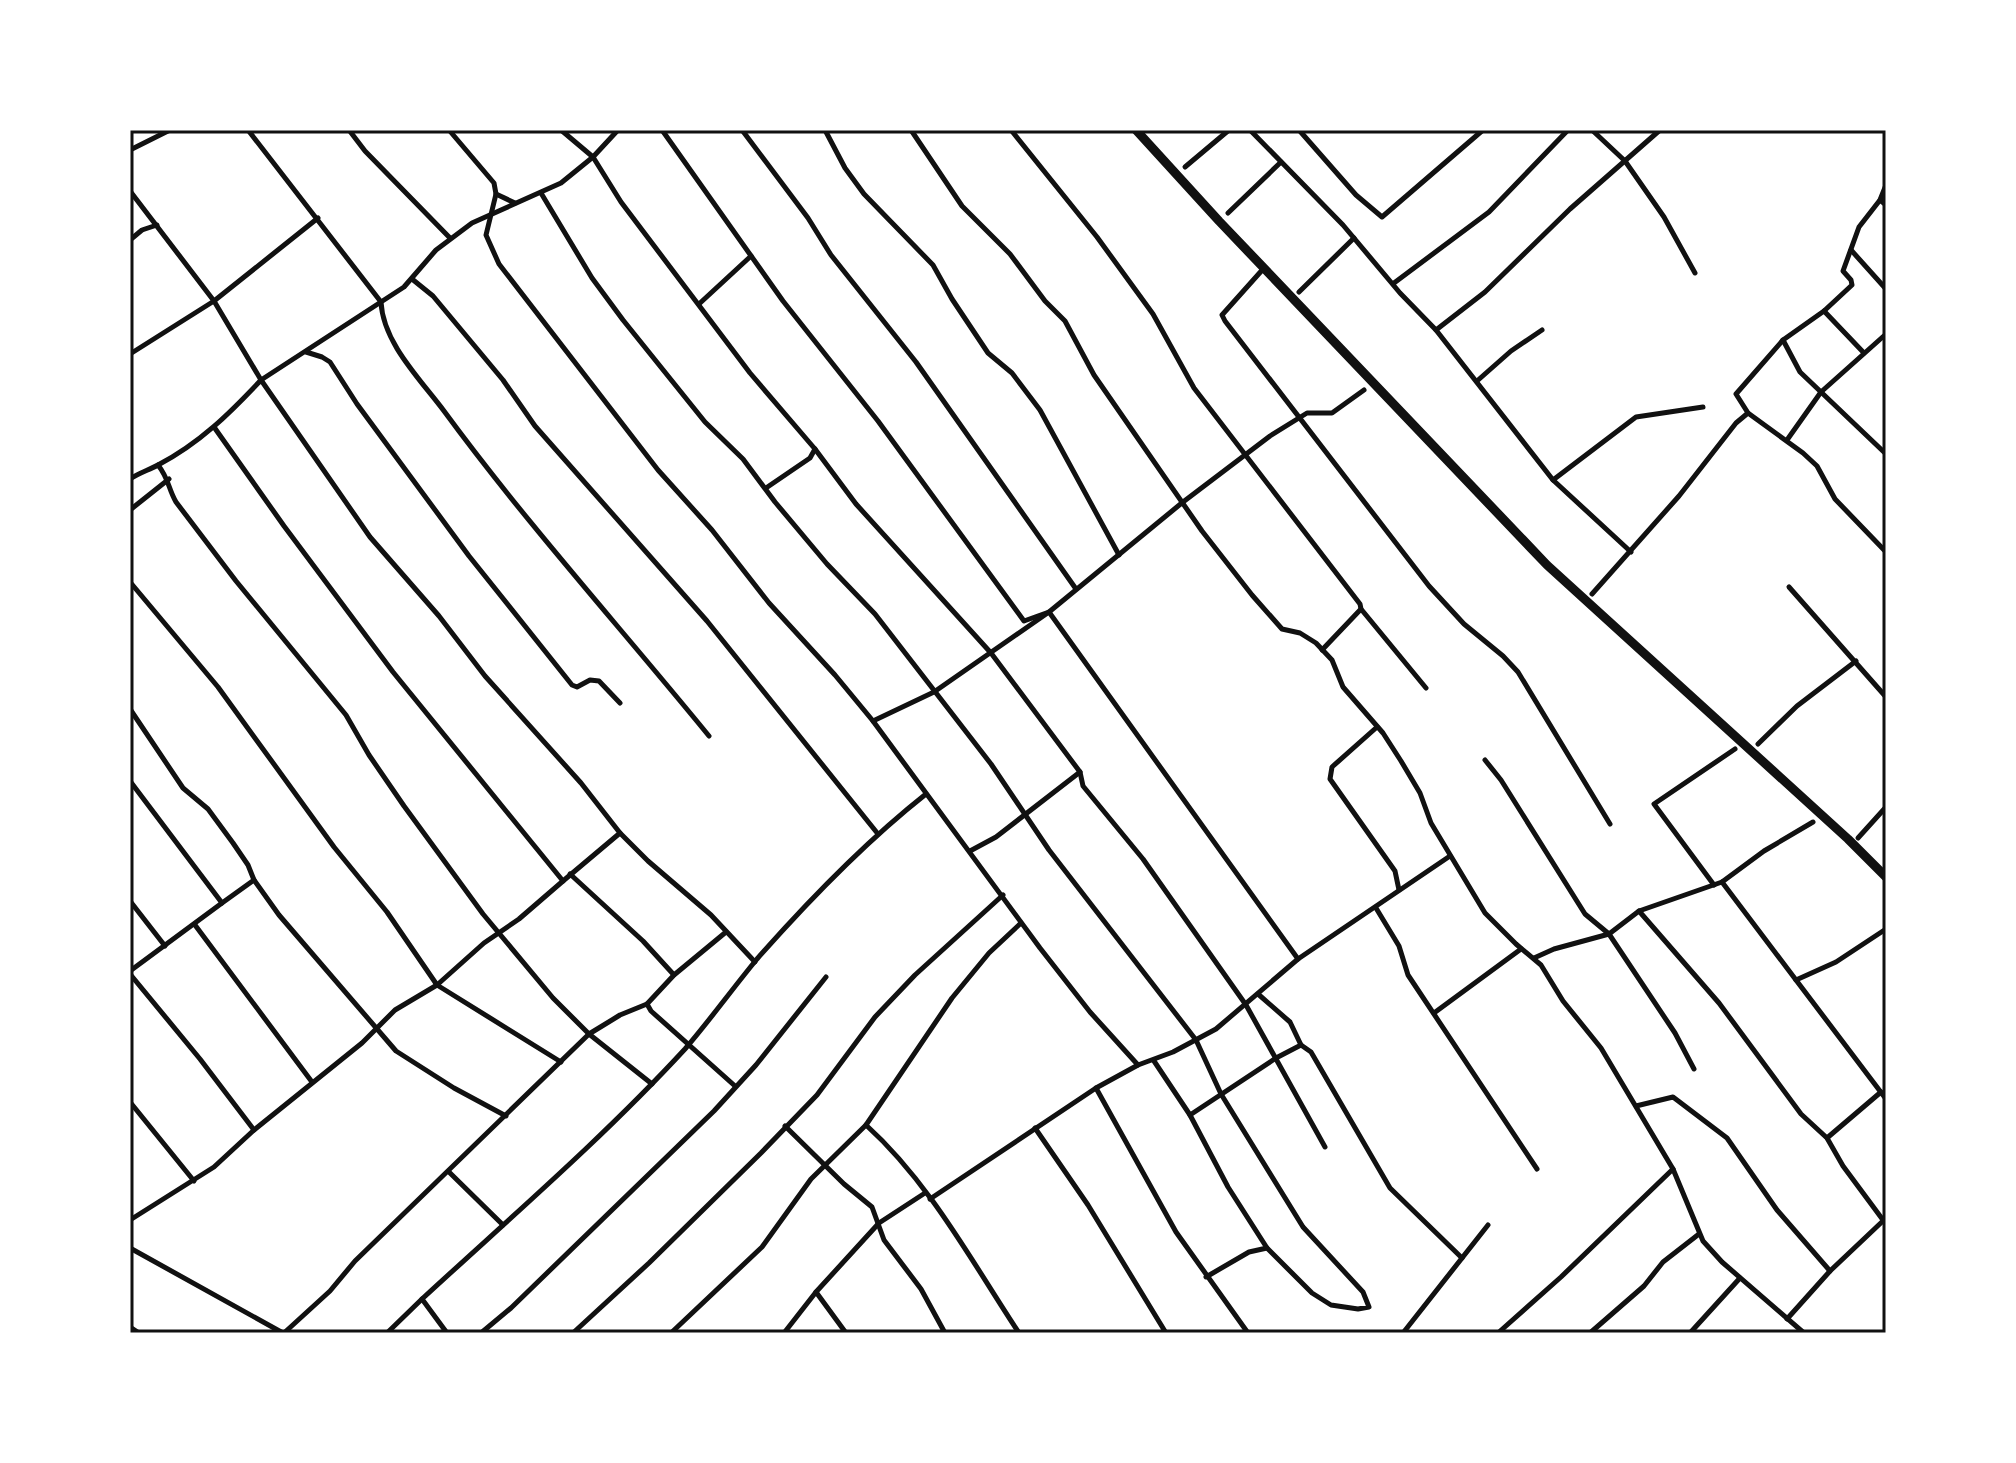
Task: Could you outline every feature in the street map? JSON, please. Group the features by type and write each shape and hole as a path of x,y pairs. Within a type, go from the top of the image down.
{"main road":[{"path":"1136,130 1547,565 1886,877"}],"street":[{"path":"130,150 170,130"},
{"path":"248,130 381,302 385,324 399,349 452,422 580,584 709,736"},
{"path":"349,130 365,151 450,238"},
{"path":"449,130 494,183 496,194 486,235 499,264 635,442 712,530 769,603 873,721 1021,923 1090,1012 1138,1065"},
{"path":"561,130 593,157 621,202 772,400 815,449 856,504 991,653 1080,772 1083,786 1143,859 1246,1005 1325,1147"},
{"path":"130,479 158,465 214,427 261,380 412,279 450,238 493,212 561,183 593,157 618,130"},
{"path":"662,130 751,256 1024,621 1049,612"},
{"path":"742,130 808,218 831,255 930,382 948,412 1076,589"},
{"path":"825,130 845,168 864,194 933,265 988,353 1012,373 1040,410 1119,555"},
{"path":"911,130 962,206 1010,254 1065,321 1094,375 1224,560 1282,629 1300,633 1332,660 1343,687 1377,727 1420,793 1431,823 1485,913 1534,958 1601,1048 1673,1169 1692,1208 1699,1234 1722,1262 1804,1333"},
{"path":"1011,130 1097,237 1153,314 1194,388 1352,593 1361,609 1426,688"},
{"path":"1185,167 1229,130"},
{"path":"1250,130 1354,238 1436,330 1553,480 1631,552"},
{"path":"1299,130 1356,195 1382,217 1483,130"},
{"path":"1394,283 1489,212 1568,130"},
{"path":"1592,130 1625,161 1664,217 1695,273"},
{"path":"1436,330 1485,292 1570,209 1660,130"},
{"path":"1228,213 1281,162"},
{"path":"1886,185 1880,200 1859,227 1843,271 1852,285 1824,311 1783,340 1736,394 1748,413 1817,466 1835,499 1886,552"},
{"path":"130,191 214,301 261,380 370,537 620,833 755,963"},
{"path":"541,193 592,278 623,320 705,422 743,459 827,564 875,614 991,764 1078,888 1196,1040 1221,1094 1303,1227 1363,1292 1369,1307 1331,1305 1312,1293 1267,1248 1228,1187 1190,1115 1154,1061"},
{"path":"496,194 515,203"},
{"path":"1880,200 1886,205"},
{"path":"130,354 214,301 318,218"},
{"path":"130,240 142,230 157,225"},
{"path":"1299,292 1354,238"},
{"path":"1851,250 1886,289"},
{"path":"699,304 751,256"},
{"path":"1264,268 1222,315 1429,586 1464,624 1518,672 1610,824"},
{"path":"412,279 433,296 503,380 535,426 707,621 878,834"},
{"path":"1824,311 1864,353"},
{"path":"1477,381 1511,351 1542,330"},
{"path":"1787,440 1821,392 1886,334"},
{"path":"1783,340 1800,372 1886,454"},
{"path":"305,352 330,362 357,404 469,556 572,685 577,687 590,680 599,681 620,703"},
{"path":"873,721 934,692 1049,612 1244,455 1310,412 1332,413 1364,390"},
{"path":"1553,480 1636,417 1703,407"},
{"path":"1592,594 1679,496 1736,423 1748,413"},
{"path":"214,427 393,672 563,881"},
{"path":"766,488 810,458 815,449"},
{"path":"158,465 169,479 169,490 176,502 346,715 412,818 499,933 553,998 589,1034 652,1084"},
{"path":"130,510 169,479"},
{"path":"130,582 218,687 334,847 387,912 437,985 561,1062"},
{"path":"1789,587 1886,697"},
{"path":"1322,650 1361,609"},
{"path":"1049,612 1298,959"},
{"path":"1758,744 1797,706 1856,661"},
{"path":"130,709 183,788 208,809 233,843 279,915 375,1028 404,1057 506,1116"},
{"path":"1377,727 1332,767 1330,779 1395,871 1399,890"},
{"path":"1714,885 1654,804 1735,749"},
{"path":"1485,760 1501,780 1585,914 1609,934 1675,1033 1694,1069"},
{"path":"970,851 996,837 1080,772"},
{"path":"130,781 222,903"},
{"path":"387,1333 652,1084 755,963 842,868 926,794"},
{"path":"1858,838 1886,807"},
{"path":"1534,958 1554,949 1609,934 1639,911 1722,882 1764,851 1813,822"},
{"path":"131,1218 194,1181 239,1146 254,1130 362,1043 395,1010 437,985 620,833"},
{"path":"930,1199 1096,1088 1216,1029 1298,959 1450,856"},
{"path":"570,874 643,941 674,975"},
{"path":"254,880 130,972 254,1130"},
{"path":"1722,882 1886,1099"},
{"path":"573,1333 660,1253 817,1095 875,1017 926,965 1003,895"},
{"path":"130,901 165,946"},
{"path":"1376,908 1399,946 1408,975 1537,1169"},
{"path":"1639,911 1719,1003 1801,1114 1827,1138 1843,1166 1884,1219 1830,1271 1787,1319"},
{"path":"671,1333 762,1247 811,1179 866,1125 952,998 989,953 1021,923"},
{"path":"195,925 312,1082"},
{"path":"1796,980 1836,962 1886,929"},
{"path":"130,1248 284,1333 589,1034 620,1015 647,1004 674,975 726,932"},
{"path":"1434,1013 1521,949"},
{"path":"481,1333 714,1111 787,1028 826,977"},
{"path":"1258,994 1290,1022 1301,1045 1311,1052 1390,1188 1462,1258"},
{"path":"647,1004 735,1086"},
{"path":"1190,1115 1301,1045"},
{"path":"1096,1088 1176,1232 1248,1333"},
{"path":"1827,1138 1881,1092"},
{"path":"1636,1106 1673,1097 1727,1138 1777,1210 1830,1271"},
{"path":"130,1102 194,1181"},
{"path":"866,1125 886,1143 956,1234 1019,1333"},
{"path":"785,1126 872,1207 884,1240 921,1289 945,1333"},
{"path":"1035,1128 1088,1205 1166,1333"},
{"path":"1498,1333 1673,1169"},
{"path":"449,1172 503,1225"},
{"path":"784,1333 816,1292 879,1223 925,1193"},
{"path":"1403,1333 1488,1225"},
{"path":"1590,1333 1644,1286 1663,1262 1699,1234"},
{"path":"1206,1277 1249,1252 1267,1248"},
{"path":"1690,1333 1741,1278"},
{"path":"816,1292 846,1333"},
{"path":"422,1299 447,1333"},
{"path":"130,1327 139,1333"}]}
